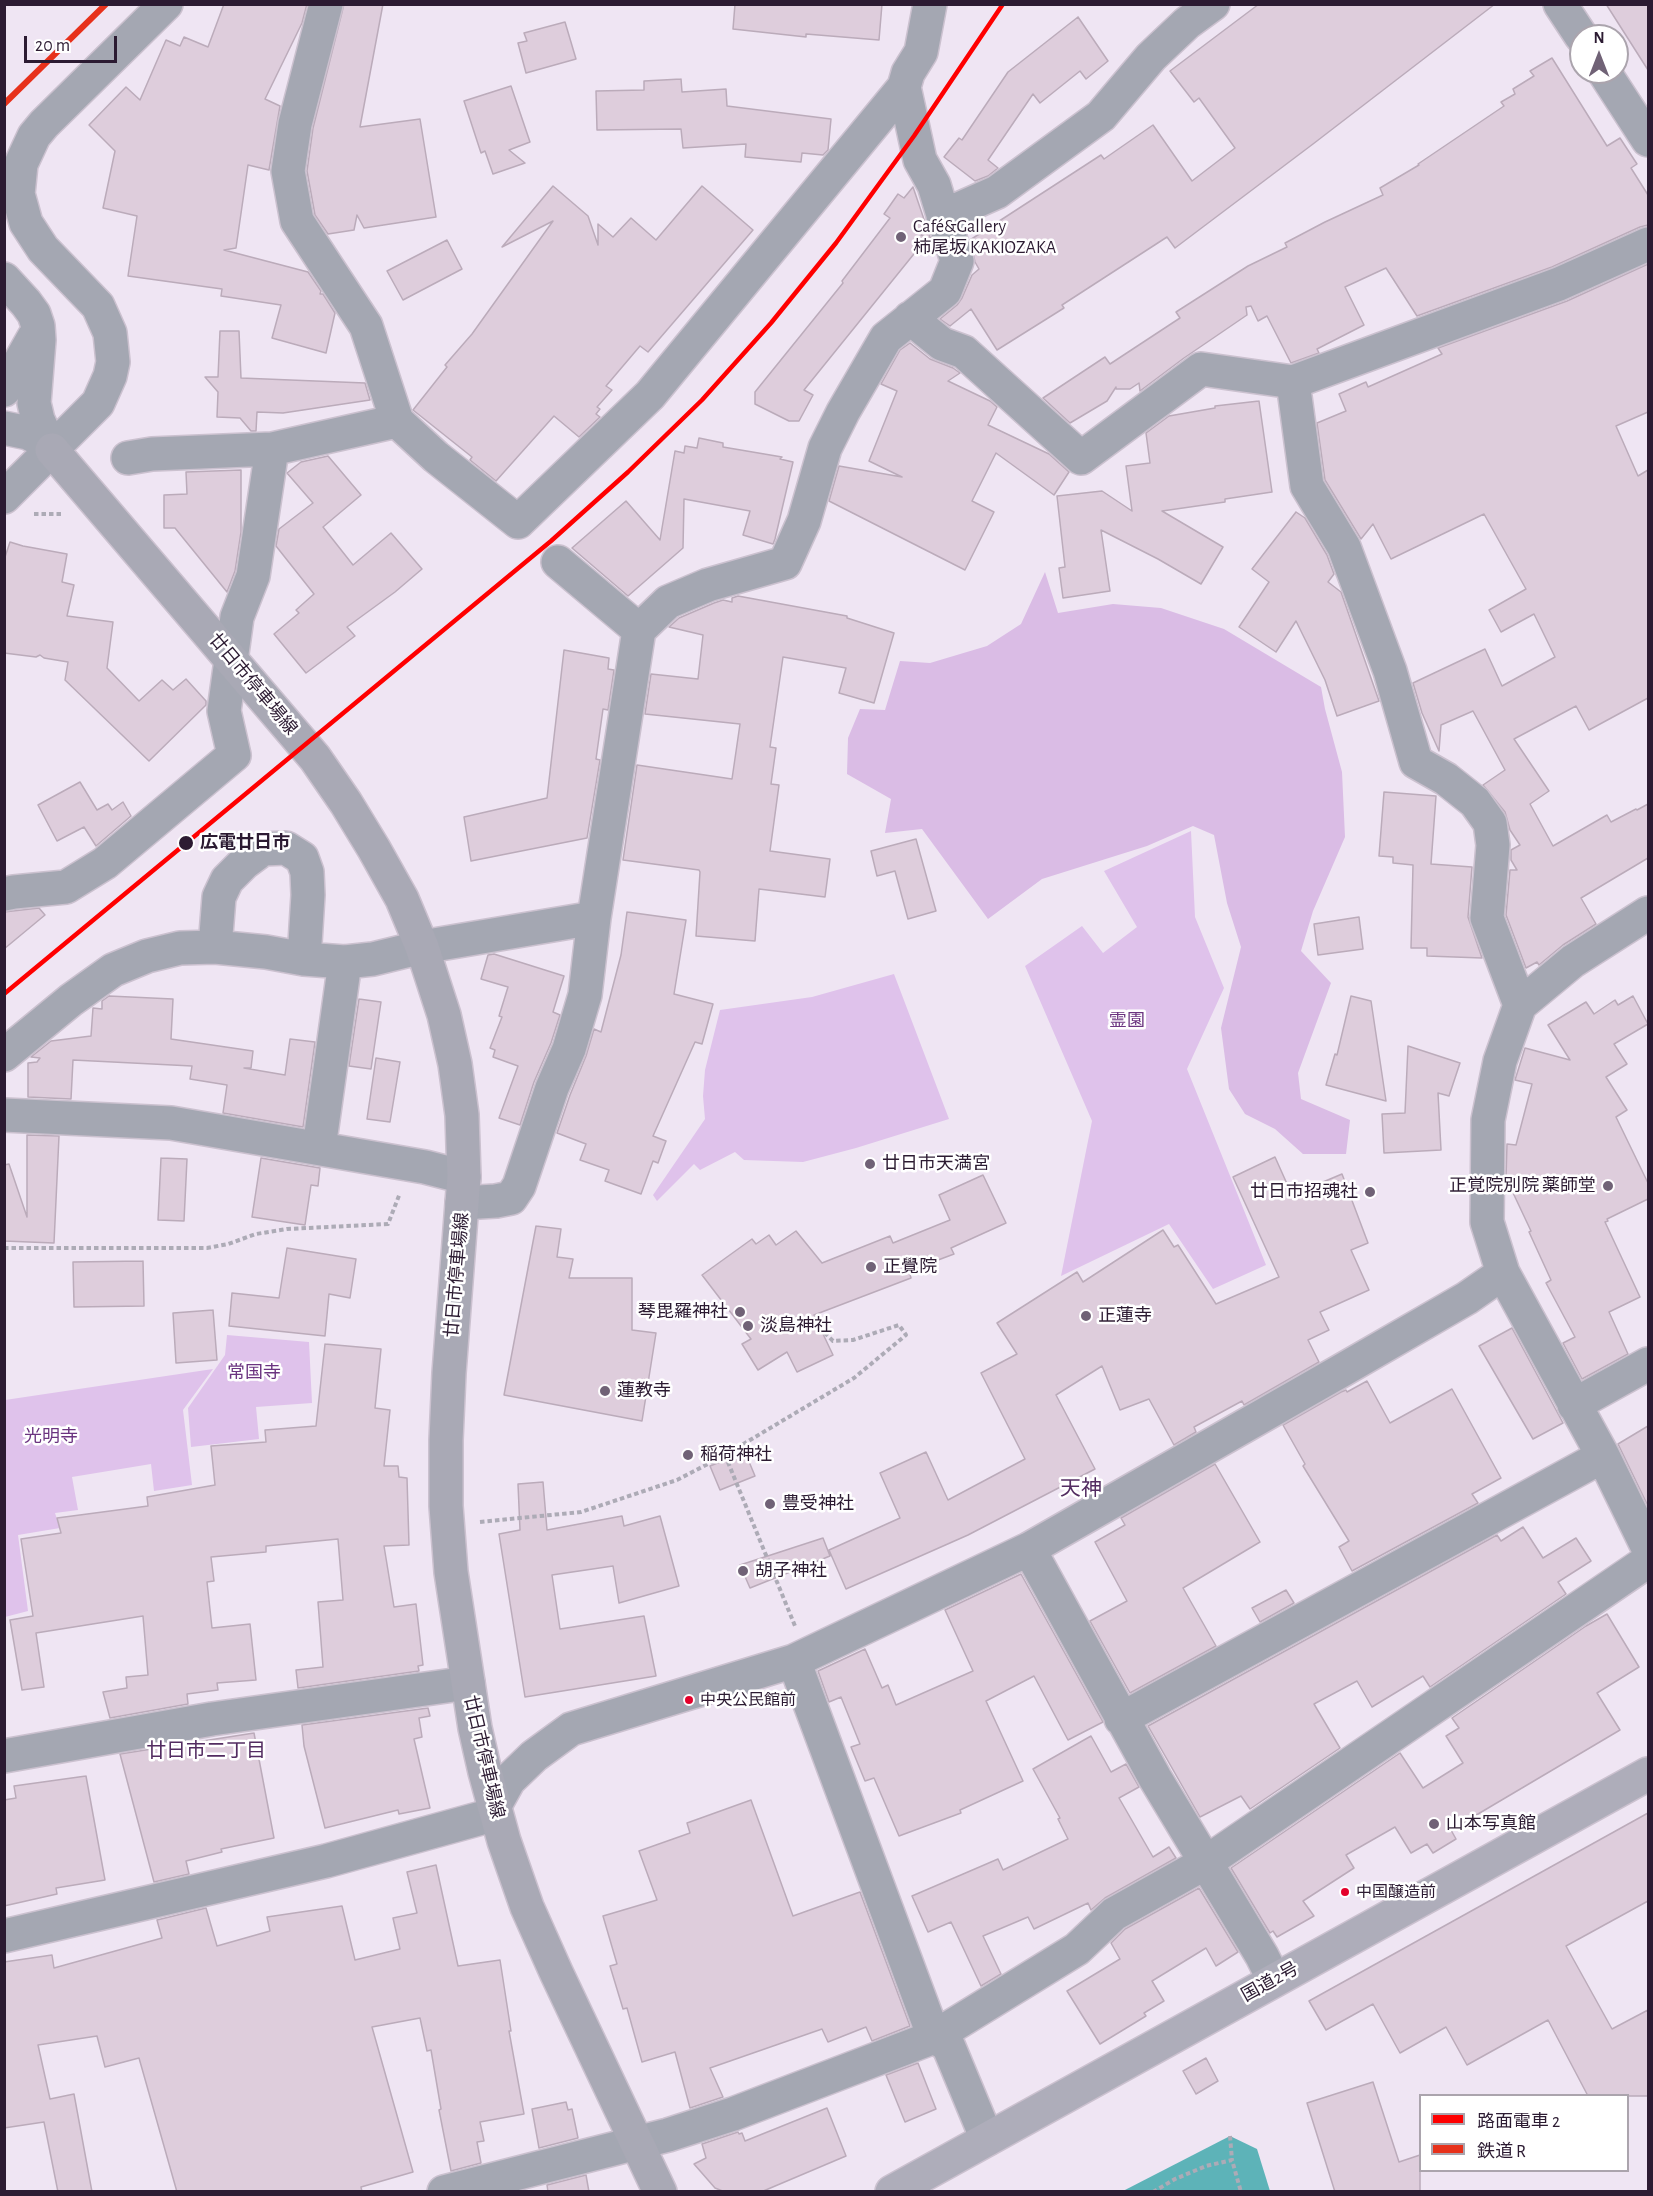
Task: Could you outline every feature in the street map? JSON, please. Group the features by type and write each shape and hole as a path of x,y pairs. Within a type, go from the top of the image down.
{"highway":[{"name":"国道2号","path":"892,2192 1648,1774"}],"main road":[{"name":"廿日市停車場線","path":"52,450 315,758 346,803 402,899 422,947 444,1015 455,1064 462,1115 463,1190 449,1373 446,1506 451,1572 482,1761 504,1840 527,1907 660,2192"}],"street":[{"path":"4,498 98,403 110,376 113,347 106,319 98,306 43,249 26,223 18,194 21,164 34,136 44,124 166,4"},
{"path":"326,4 295,124 288,171 297,221 366,326 397,421 436,457 518,522 650,395 904,87 908,73 921,52 930,4"},
{"path":"943,216 998,192 1101,116 1151,57 1187,23 1213,4"},
{"path":"1560,4 1573,24"},
{"path":"1612,84 1648,140"},
{"path":"4,1115 171,1123 411,1166 463,1190 496,1201 511,1198 519,1186 552,1088 569,1049 585,995 594,918 639,630 668,602 708,585 785,563 804,521 825,448 843,412 886,338 945,291 957,261 932,180 920,160 904,87"},
{"path":"910,318 942,344 964,352 1081,458 1201,369 1293,382 1559,284 1648,244"},
{"path":"4,279 15,298 34,316 36,331 31,345 4,390"},
{"path":"15,298 34,314 38,326 34,403 38,420 52,450"},
{"path":"1293,382 1307,486 1348,557 1390,671 1416,762 1446,779 1475,802 1490,823 1493,845 1487,918 1520,1005"},
{"path":"128,458 152,454 272,449 397,421"},
{"path":"4,428 28,433 41,440 52,450"},
{"path":"4,894 66,887 105,863 234,755 224,711 237,617 253,576 272,449"},
{"path":"558,562 639,630"},
{"path":"215,947 219,897 227,880 263,849 286,848 302,858 307,872 304,959"},
{"path":"1648,913 1573,961 1520,1005 1500,1061 1488,1120 1487,1222 1503,1273 1603,1456 1648,1548"},
{"path":"4,1054 71,1000 113,970 147,956 180,948 215,947 345,962 594,918"},
{"path":"319,1148 345,962"},
{"path":"4,1936 326,1861 495,1810 509,1780 534,1755 571,1729 800,1658 1029,1549 1437,1315 1503,1273"},
{"path":"1574,1406 1648,1364"},
{"path":"1121,1719 1603,1456"},
{"path":"1029,1549 1121,1719 1274,1980"},
{"path":"444,2192 637,2143 733,2114 934,2037 1077,1949 1114,1914 1205,1863 1648,1562"},
{"path":"800,1658 934,2037 948,2045 987,2139"},
{"path":"4,1756 212,1719 468,1683"}],"path":[{"path":"4,1248 207,1248 228,1244 256,1234 287,1229 388,1224 411,1166"},
{"path":"480,1522 581,1512 677,1480 725,1455 854,1378 906,1335 898,1325 853,1340 833,1341 820,1328"},
{"path":"725,1455 800,1658"},
{"path":"1230,2136 1232,2160 1241,2192"},
{"path":"1153,2192 1175,2179 1206,2166 1232,2160"}],"green space":[{"name":"霊園","path":"1191,831 1195,917 1224,988 1187,1069 1266,1265 1213,1289 1169,1224 1061,1276 1092,1121 1025,966 1082,926 1103,953 1137,927 1104,871"},
{"path":"894,974 949,1119 803,1162 744,1160 735,1152 700,1170 694,1164 657,1201 653,1195 705,1119 703,1096 705,1070 720,1010 812,997"},
{"name":"常国寺","path":"227,1335 309,1342 312,1403 256,1407 259,1439 191,1447 188,1408 225,1355"},
{"name":"光明寺","path":"213,1369 183,1410 192,1485 154,1491 151,1464 72,1477 78,1510 55,1513 60,1528 18,1535 28,1611 5,1617 5,1400"}],"shaded area":[{"path":"1045,572 1058,613 1113,604 1161,608 1224,629 1321,687 1342,772 1345,837 1313,911 1301,951 1331,983 1298,1073 1301,1099 1350,1120 1346,1154 1303,1154 1275,1129 1245,1114 1229,1089 1221,1028 1241,947 1227,903 1214,835 1193,826 1147,846 1042,879 988,919 922,829 885,833 891,799 847,774 848,738 860,709 885,710 900,661 930,663 987,646 1021,624"}],"water":[{"path":"1230,2136 1257,2149 1270,2191 1123,2191"}],"building":[{"path":"224,4 307,4 302,23 265,99 280,106 269,170 248,165 236,248 224,250 308,272 321,291 320,294 323,294 335,313 326,353 272,338 281,305 221,296 222,289 128,276 137,216 103,208 115,151 89,125 126,87 140,100 166,40 180,46 184,37 208,47"},
{"path":"344,4 383,4 360,127 420,119 436,217 364,228 357,215 354,230 328,234 315,215 307,171 313,128"},
{"path":"735,4 882,4 879,40 806,34 806,37 733,29"},
{"path":"1259,4 1495,4 1175,248 1167,237 1062,305 1064,308 997,350 971,309 950,326 940,319 957,305 972,275 979,269 970,240 1101,155 1104,159 1153,125 1192,181 1235,148 1199,98 1194,102 1170,71"},
{"path":"1606,4 1648,4 1648,70 1629,40 1629,24 1619,24"},
{"path":"1078,17 1108,61 1086,79 1080,71 1040,103 1033,94 988,160 998,168 988,176 975,181 944,157 959,138 962,140 1008,72"},
{"path":"565,22 576,59 526,73 518,43 527,41 524,33"},
{"path":"1552,58 1607,146 1620,138 1637,164 1631,168 1648,195 1648,225 1552,267 1417,316 1386,268 1345,287 1364,325 1317,349 1319,353 1291,363 1267,316 1258,321 1251,306 1246,307 1247,315 1140,391 1139,383 1130,389 1116,389 1116,387 1107,401 1070,423 1043,398 1105,357 1110,364 1180,318 1176,312 1248,266 1287,247 1285,243 1383,195 1380,188 1419,165 1504,106 1501,102 1515,94 1513,89 1534,76 1530,71"},
{"path":"681,79 682,92 726,89 727,106 831,119 828,150 823,155 802,153 801,162 745,157 746,144 683,148 681,129 597,130 596,91 644,90 644,81"},
{"path":"511,86 530,142 509,150 525,163 493,174 485,151 481,153 464,101"},
{"path":"553,186 588,216 598,245 598,224 613,237 631,218 656,240 702,186 753,230 648,352 640,346 606,386 612,390 597,407 600,409 596,414 600,417 579,437 554,416 496,481 470,460 472,457 413,410 447,367 445,365 472,334 553,221 502,247"},
{"path":"913,187 931,240 921,235 926,239 804,390 813,395 799,421 789,421 755,404 755,392 843,283 842,281 890,218 884,214 898,194 904,198"},
{"path":"447,240 462,269 403,300 387,271"},
{"path":"1648,264 1648,412 1616,426 1638,476 1648,470 1648,698 1589,730 1576,706 1514,739 1549,791 1530,804 1553,846 1607,815 1611,822 1648,804 1648,858 1581,898 1596,924 1563,945 1539,965 1537,962 1526,968 1506,915 1510,870 1517,870 1511,860 1511,850 1520,845 1510,830 1505,812 1483,785 1505,770 1473,711 1441,725 1439,751 1422,713 1413,683 1485,649 1502,686 1555,657 1534,614 1501,632 1489,610 1526,589 1484,514 1391,559 1373,524 1361,539 1325,480 1317,423 1346,411 1339,394 1366,382 1368,387 1442,354 1438,348 1567,301"},
{"path":"220,331 239,331 241,378 365,383 370,400 283,413 257,412 256,431 251,431 240,418 217,417 218,392 205,377 218,377"},
{"path":"910,343 930,359 960,373 948,381 990,401 997,407 988,425 1049,454 1069,472 1054,495 996,453 972,501 994,512 965,570 829,501 839,466 902,477 869,461 897,391 881,384 900,350"},
{"path":"1259,401 1272,492 1225,499 1225,502 1162,511 1223,547 1201,584 1101,530 1110,591 1063,598 1059,568 1065,567 1057,496 1102,491 1132,511 1126,466 1150,463 1146,433 1169,416 1215,408 1215,406"},
{"path":"699,438 723,443 723,447 782,457 780,459 793,462 773,544 743,535 750,511 684,499 683,548 628,596 572,548 626,501 660,540 675,451 684,453 685,446 697,448"},
{"path":"328,456 361,495 323,527 353,565 391,533 422,569 347,627 355,636 306,673 274,634 299,613 296,610 314,594 276,546 279,529 313,503 287,473 301,462"},
{"path":"241,470 241,532 235,571 227,592 175,528 164,528 164,495 187,494 186,472"},
{"path":"1296,512 1305,518 1327,555 1334,574 1328,582 1341,592 1379,701 1337,716 1325,680 1296,621 1276,652 1239,627 1269,582 1252,569"},
{"path":"10,542 67,554 62,582 74,585 67,616 113,622 107,668 139,701 162,680 173,690 186,679 206,701 206,705 149,761 65,680 68,662 44,658 40,655 36,657 4,653 4,560"},
{"path":"738,596 847,616 847,618 894,633 874,703 839,693 846,668 783,657 770,747 776,748 771,784 779,785 770,851 830,859 825,897 759,889 755,941 696,936 699,870 623,860 637,765 732,779 740,724 645,714 651,674 698,679 703,635 669,627 679,618 723,600 732,602 732,598"},
{"path":"564,650 609,658 608,669 614,670 608,710 603,709 596,759 600,760 587,838 471,861 464,817 547,798"},
{"path":"80,782 97,810 108,804 112,810 123,802 131,816 96,846 84,827 57,841 38,805"},
{"path":"1384,792 1436,796 1431,864 1472,867 1468,917 1482,958 1427,956 1427,948 1411,948 1413,865 1393,863 1393,857 1379,856"},
{"path":"916,839 936,911 908,919 895,871 877,876 871,851"},
{"path":"39,908 45,915 4,949 4,912"},
{"path":"627,912 686,920 674,994 713,1004 702,1044 695,1042 653,1136 666,1141 658,1163 653,1161 641,1194 605,1181 609,1170 580,1160 586,1144 557,1133 594,1029 601,1032 621,955"},
{"path":"1359,917 1363,949 1318,955 1314,924"},
{"path":"494,954 564,976 553,1012 560,1015 520,1125 499,1118 518,1066 493,1057 495,1050 490,1048 502,1017 499,1016 508,987 481,979 488,955"},
{"path":"109,996 173,999 171,1039 253,1051 251,1068 244,1068 285,1075 290,1039 315,1042 303,1127 223,1113 227,1085 190,1079 192,1066 73,1060 71,1099 28,1097 28,1063 37,1062 40,1058 31,1057 51,1041 91,1036 93,1008 102,1009 102,1001"},
{"path":"1351,996 1371,1001 1386,1101 1326,1085 1335,1054 1337,1055"},
{"path":"1633,996 1648,1024 1614,1044 1627,1064 1606,1077 1627,1110 1616,1117 1648,1183 1648,1199 1605,1222 1640,1297 1609,1312 1628,1354 1582,1379 1563,1343 1575,1337 1546,1283 1551,1280 1506,1178 1507,1144 1516,1145 1532,1084 1515,1080 1525,1048 1570,1060 1548,1025 1586,1002 1594,1014 1615,1000 1618,1005"},
{"path":"359,999 381,1002 371,1069 349,1066"},
{"path":"1408,1046 1460,1063 1449,1096 1438,1093 1441,1150 1384,1153 1382,1114 1405,1113"},
{"path":"376,1058 400,1062 390,1122 367,1119"},
{"path":"27,1135 59,1136 54,1243 4,1241 4,1165 9,1164 27,1217"},
{"path":"1275,1157 1292,1195 1342,1174 1368,1243 1351,1250 1369,1290 1320,1312 1329,1330 1308,1340 1319,1362 1244,1405 1242,1401 1194,1427 1196,1432 1174,1445 1149,1399 1120,1410 1102,1366 1056,1395 1095,1469 968,1535 846,1589 829,1550 900,1518 880,1473 926,1452 948,1500 1025,1459 981,1373 1017,1354 997,1323 1077,1272 1083,1282 1163,1230 1174,1247 1178,1245 1216,1304 1279,1277 1233,1177"},
{"path":"161,1158 187,1159 184,1221 158,1220"},
{"path":"261,1158 320,1168 318,1186 311,1185 305,1225 252,1217"},
{"path":"983,1175 1006,1223 951,1248 954,1254 909,1271 911,1278 814,1315 833,1355 797,1372 787,1352 758,1370 742,1344 751,1339 702,1275 752,1239 756,1244 769,1235 776,1245 796,1231 822,1263 890,1236 893,1243 950,1220 939,1195"},
{"path":"536,1226 561,1229 557,1257 573,1259 569,1278 632,1278 632,1330 656,1333 642,1421 504,1395"},
{"path":"287,1248 356,1259 350,1298 329,1294 325,1336 229,1326 232,1293 279,1298"},
{"path":"143,1261 144,1306 74,1307 73,1262"},
{"path":"213,1310 217,1360 176,1363 173,1313"},
{"path":"1512,1328 1563,1423 1533,1439 1479,1346"},
{"path":"325,1344 381,1349 375,1408 390,1410 384,1466 398,1466 399,1477 407,1478 409,1545 384,1546 394,1607 416,1604 423,1665 418,1666 419,1671 298,1688 296,1670 323,1667 318,1602 343,1600 338,1539 266,1546 266,1552 211,1557 214,1581 207,1582 212,1628 250,1624 256,1680 217,1683 218,1690 187,1694 188,1704 110,1718 103,1692 127,1688 126,1677 148,1675 143,1616 36,1633 44,1687 22,1690 10,1620 33,1616 21,1539 61,1533 57,1518 148,1506 147,1497 215,1485 211,1446 266,1442 265,1430 316,1426"},
{"path":"1367,1381 1390,1423 1452,1389 1501,1478 1472,1494 1478,1503 1352,1571 1339,1547 1349,1541 1303,1466 1305,1464 1283,1425 1341,1392 1346,1390 1347,1392"},
{"path":"1648,1426 1648,1506 1618,1444"},
{"path":"745,1452 755,1476 720,1490 710,1466"},
{"path":"1215,1464 1260,1542 1183,1588 1216,1646 1130,1693 1090,1621 1127,1601 1095,1542 1125,1525 1121,1518"},
{"path":"543,1482 547,1530 622,1516 624,1526 660,1516 679,1586 619,1603 613,1566 552,1575 560,1629 644,1616 656,1676 525,1697 499,1534 520,1530 518,1484"},
{"path":"1523,1527 1543,1558 1576,1538 1591,1561 1558,1582 1566,1594 1430,1687 1423,1676 1372,1707 1357,1681 1314,1704 1340,1748 1250,1809 1241,1796 1200,1817 1148,1726 1497,1535 1501,1541"},
{"path":"823,1538 830,1556 750,1588 740,1565"},
{"path":"1021,1574 1103,1722 1068,1740 1034,1676 986,1701 1023,1781 960,1810 961,1813 899,1836 874,1778 865,1781 851,1747 860,1744 841,1697 829,1702 818,1671 865,1649 882,1688 888,1685 896,1705 973,1671 945,1610"},
{"path":"1286,1590 1294,1603 1260,1622 1252,1608"},
{"path":"1607,1614 1639,1667 1597,1693 1620,1730 1451,1830 1456,1839 1433,1853 1427,1844 1411,1853 1395,1827 1346,1855 1354,1868 1303,1901 1314,1916 1277,1937 1273,1931 1270,1933 1231,1868 1400,1753 1423,1788 1463,1763 1446,1736 1459,1728 1452,1718"},
{"path":"428,1708 430,1716 419,1718 422,1737 414,1739 430,1808 399,1814 398,1810 325,1828 304,1746 302,1725"},
{"path":"254,1733 274,1838 221,1849 222,1852 186,1861 189,1874 154,1882 120,1754"},
{"path":"1091,1736 1111,1772 1126,1764 1139,1787 1119,1798 1153,1857 1169,1847 1176,1858 1105,1898 1091,1910 1088,1903 1034,1929 1028,1917 983,1936 1001,1974 981,1986 951,1922 928,1932 912,1896 998,1859 1003,1870 1068,1839 1058,1819 1060,1818 1033,1769"},
{"path":"86,1776 105,1880 56,1888 57,1894 4,1906 4,1800 16,1798 14,1786"},
{"path":"751,1800 793,1916 860,1892 910,2026 872,2041 866,2027 828,2042 822,2029 710,2068 723,2097 690,2108 675,2052 642,2062 627,2008 623,2009 610,1966 617,1964 603,1916 657,1900 639,1851 690,1833 687,1823"},
{"path":"1648,1813 1648,1901 1566,1946 1612,2029 1648,2010 1648,2096 1587,2094 1548,2020 1467,2065 1446,2027 1400,2053 1373,2004 1326,2030 1309,2001"},
{"path":"436,1865 458,1966 500,1960 511,2031 509,2031 524,2114 480,2122 484,2141 477,2142 481,2163 451,2171 439,2110 441,2109 431,2050 427,2051 420,2018 372,2027 413,2172 361,2187 362,2192 177,2192 139,2058 105,2067 97,2036 38,2045 50,2099 74,2094 92,2192 58,2192 44,2122 4,2128 4,1962 52,1955 54,1968 162,1938 157,1920 206,1908 217,1946 270,1931 267,1917 342,1906 355,1960 400,1949 393,1918 417,1913 407,1872"},
{"path":"1199,1888 1238,1952 1216,1966 1206,1948 1152,1981 1164,2001 1144,2013 1146,2016 1100,2044 1067,1991 1120,1959 1111,1943 1125,1929"},
{"path":"1206,2058 1218,2081 1196,2094 1183,2071"},
{"path":"918,2063 936,2109 905,2122 886,2075"},
{"path":"1373,2082 1399,2162 1419,2155 1420,2192 1335,2192 1307,2103"},
{"path":"566,2102 568,2110 572,2109 578,2138 539,2148 532,2109"},
{"path":"827,2108 846,2156 761,2192 725,2192 715,2188 694,2164 706,2158 702,2144 738,2132 742,2133 745,2141"},
{"path":"586,2175 589,2192 548,2192 547,2185"}],"tram line":[{"name":"2","path":"4,994 551,541 628,472 702,400 771,323 836,243 914,136 1003,4"}],"rail line":[{"name":"R","path":"4,104 106,4"}],"place":[{"name":"Café&Gallery 柿尾坂 KAKIOZAKA","path":"901,237"},
{"name":"広電廿日市","path":"186,843"},
{"name":"廿日市天満宮","path":"870,1164"},
{"name":"正覚院別院 薬師堂","path":"1608,1186"},
{"name":"廿日市招魂社","path":"1370,1192"},
{"name":"正覺院","path":"871,1267"},
{"name":"琴毘羅神社","path":"740,1312"},
{"name":"正蓮寺","path":"1086,1316"},
{"name":"淡島神社","path":"748,1326"},
{"name":"蓮教寺","path":"605,1391"},
{"name":"稲荷神社","path":"688,1455"},
{"name":"豊受神社","path":"770,1504"},
{"name":"胡子神社","path":"743,1571"},
{"name":"中央公民館前","path":"689,1700"},
{"name":"山本写真館","path":"1434,1824"},
{"name":"中国醸造前","path":"1345,1892"}],"district":[{"name":"天神","path":"1081,1489"},
{"name":"廿日市二丁目","path":"206,1751"}]}
